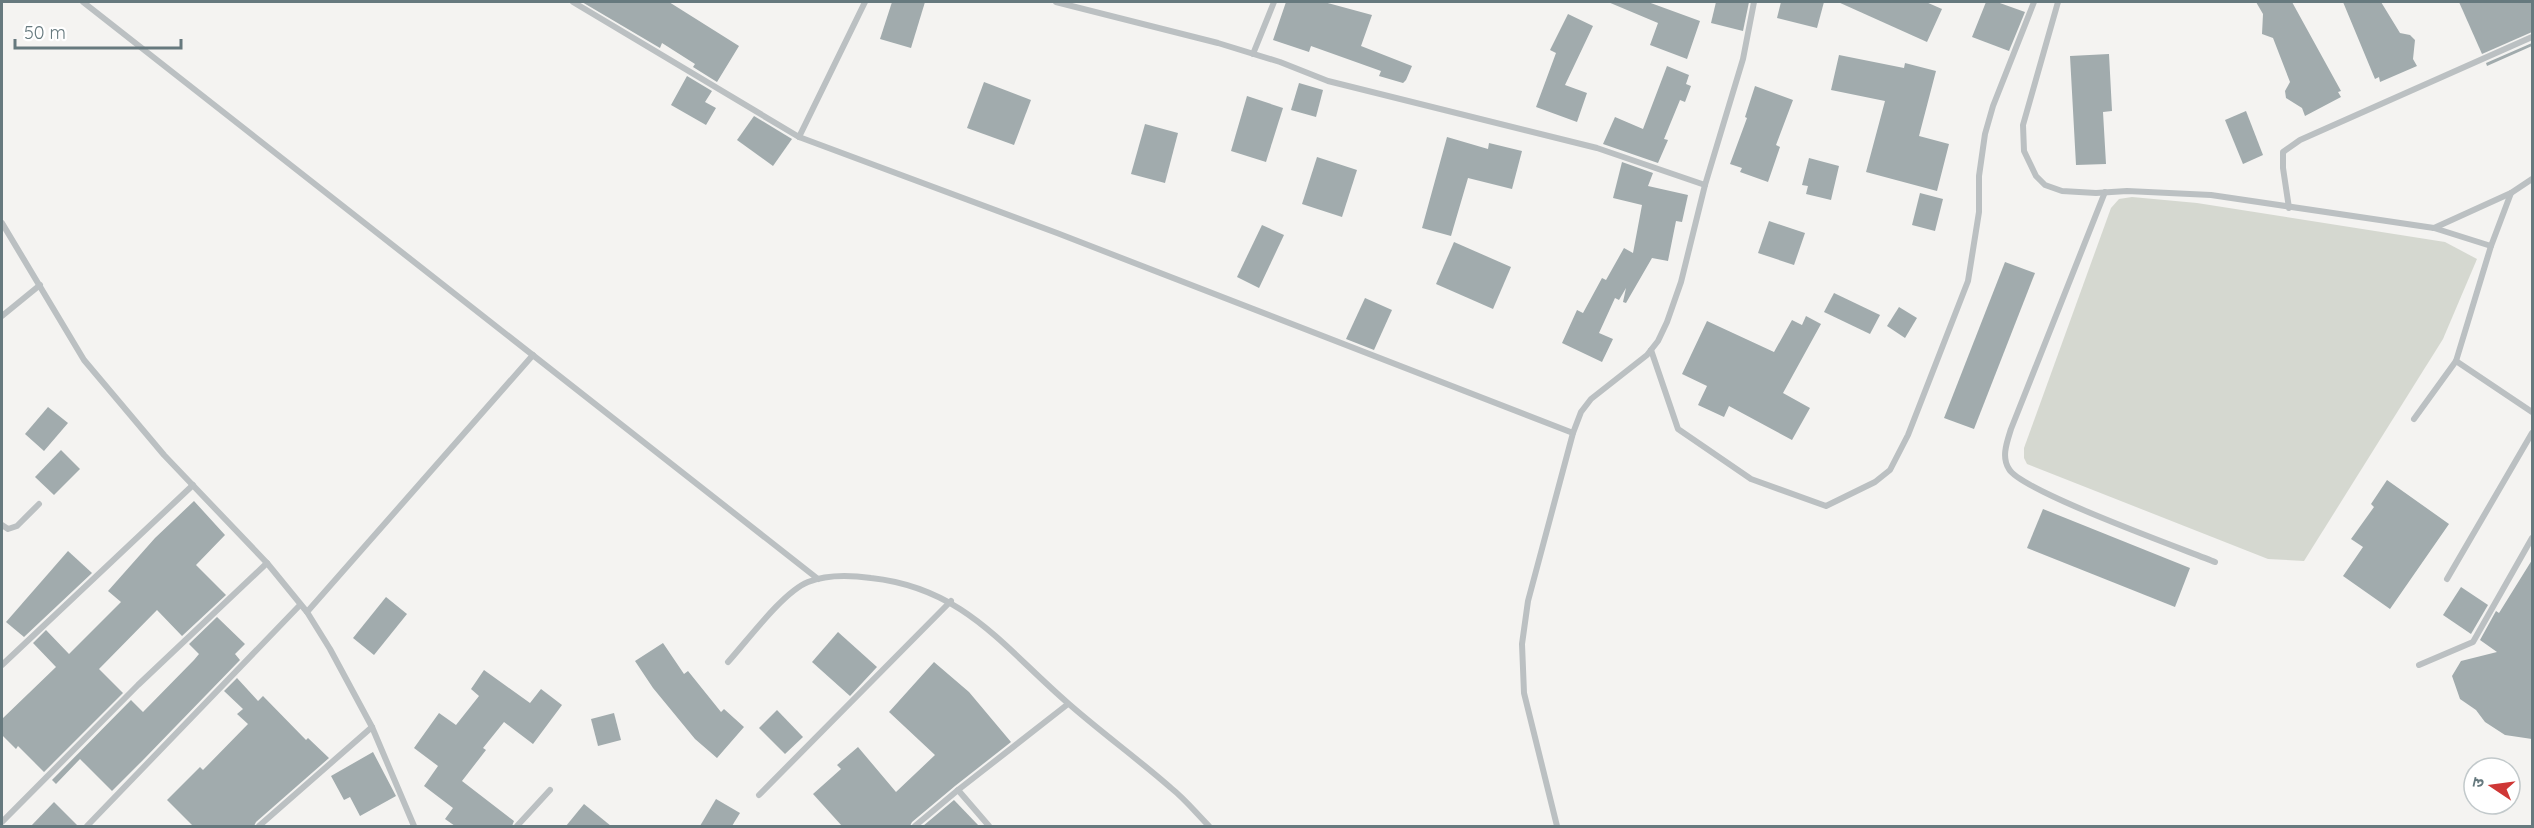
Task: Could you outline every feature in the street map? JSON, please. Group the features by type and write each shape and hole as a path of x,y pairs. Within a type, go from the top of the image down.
{"street":[{"path":"573,2 585,4 799,137 1057,233 1572,433"},
{"path":"799,137 865,2"},
{"path":"1056,2 1253,54 1328,81 1597,148 1705,185"},
{"path":"1253,54 1274,2"},
{"path":"1557,826 1524,693 1522,644 1528,601 1572,433 1581,412 1591,399 1651,350 1667,322 1681,282 1705,185 1743,59 1754,2"},
{"path":"1651,350 1677,429 1752,479 1826,506 1875,482 1890,470 1908,435 1968,281 1979,212 1979,176 1985,134 1993,106 2034,2"},
{"path":"2058,2 2025,112 2022,138 2024,151 2036,177 2045,185 2062,191 2211,195 2434,228 2491,246"},
{"path":"86,3 818,579"},
{"path":"2289,208 2282,160 2286,148 2532,37"},
{"path":"2434,228 2511,193 2532,179"},
{"path":"2105,192 2011,429 2005,459 2009,470 2015,477 2051,496 2215,562"},
{"path":"2414,418 2456,361 2491,246 2511,193"},
{"path":"2,223 84,360 193,485 267,563 307,612 372,727 414,826"},
{"path":"2,316 40,285"},
{"path":"307,612 533,354"},
{"path":"2456,361 2532,412"},
{"path":"2447,579 2532,433"},
{"path":"2,665 193,485"},
{"path":"2,525 8,529 16,526 39,504"},
{"path":"2419,665 2473,642 2532,538"},
{"path":"2,819 138,685 267,563"},
{"path":"728,662 794,591 805,583 847,575 888,579 920,587 951,601 993,634 1068,704 1173,789 1209,826"},
{"path":"759,795 951,601"},
{"path":"87,826 300,605"},
{"path":"915,826 957,790 1068,704"},
{"path":"259,826 372,727"},
{"path":"517,826 550,790"},
{"path":"957,790 989,826"}],"shaded area":[{"path":"2132,197 2197,203 2445,242 2477,259 2443,339 2304,561 2268,559 2027,464 2024,458 2024,448 2111,208 2119,199"}],"building":[{"path":"582,2 669,2 739,46 717,82 693,67 695,64 662,43 660,48"},
{"path":"892,2 925,2 911,48 880,39"},
{"path":"1286,2 1324,2 1372,15 1361,46 1412,66 1406,80 1403,83 1379,76 1381,71 1311,46 1309,52 1273,40"},
{"path":"1608,2 1648,2 1700,21 1687,59 1650,45 1658,23"},
{"path":"1716,2 1749,2 1743,31 1711,23"},
{"path":"1781,2 1824,2 1817,28 1777,18"},
{"path":"1838,2 1926,2 1942,9 1927,42"},
{"path":"1986,2 1997,2 2025,12 2009,51 1972,37"},
{"path":"2256,2 2292,2 2341,91 2338,92 2341,97 2305,116 2302,108 2286,98 2285,91 2290,82 2273,38 2262,34 2263,14"},
{"path":"2343,2 2381,2 2400,33 2410,35 2415,40 2413,59 2417,66 2380,82 2379,77 2375,79"},
{"path":"2459,2 2532,2 2532,32 2482,54"},
{"path":"1568,14 1593,26 1565,85 1587,93 1577,122 1536,107 1556,53 1550,50"},
{"path":"2532,43 2532,46 2487,66 2486,63"},
{"path":"2109,54 2112,111 2103,112 2106,164 2076,165 2070,56"},
{"path":"1839,55 1904,68 1905,63 1936,71 1919,136 1949,144 1937,191 1866,172 1885,101 1831,90"},
{"path":"1667,66 1689,75 1686,84 1691,86 1685,102 1680,100 1664,139 1668,140 1658,163 1603,144 1615,117 1643,129"},
{"path":"687,76 712,91 705,102 716,108 706,125 671,105"},
{"path":"984,82 1031,100 1014,145 967,128"},
{"path":"1299,83 1323,90 1316,117 1291,110"},
{"path":"1755,86 1793,100 1776,145 1780,147 1768,182 1740,172 1742,168 1730,164 1747,118 1745,117"},
{"path":"1247,96 1283,108 1266,162 1231,151"},
{"path":"2246,111 2263,155 2243,164 2225,120"},
{"path":"754,116 792,139 773,166 737,140"},
{"path":"1145,124 1178,133 1165,183 1131,174"},
{"path":"1447,137 1488,149 1489,143 1522,151 1512,189 1468,178 1451,236 1422,228"},
{"path":"1317,157 1357,170 1342,217 1302,204"},
{"path":"1809,158 1839,166 1831,200 1806,194 1808,186 1802,185"},
{"path":"1622,162 1653,173 1648,186 1688,195 1682,222 1676,221 1668,261 1652,258 1626,303 1623,302 1626,288 1619,300 1615,298 1599,333 1613,339 1602,362 1562,343 1577,310 1583,313 1602,278 1606,280 1624,248 1633,253 1642,205 1613,198"},
{"path":"1920,193 1943,199 1935,231 1912,225"},
{"path":"1769,221 1805,233 1794,265 1758,253"},
{"path":"1262,225 1284,235 1259,288 1237,277"},
{"path":"1454,242 1511,267 1493,309 1436,284"},
{"path":"2005,262 2035,273 1974,429 1944,418"},
{"path":"1834,293 1880,315 1870,334 1824,312"},
{"path":"1365,298 1392,310 1374,350 1346,339"},
{"path":"1899,307 1917,318 1905,338 1887,326"},
{"path":"1806,316 1821,324 1783,393 1810,408 1792,440 1729,406 1724,417 1698,405 1707,386 1682,374 1707,321 1774,352 1792,320 1802,325"},
{"path":"48,407 68,423 44,451 25,434"},
{"path":"61,450 80,469 54,495 35,477"},
{"path":"2387,480 2449,524 2390,609 2343,576 2363,547 2351,539 2374,507 2371,504"},
{"path":"194,501 225,535 196,565 226,595 182,636 157,610 99,669 123,693 44,772 18,746 16,749 2,735 2,719 56,667 33,643 46,630 69,654 121,602 108,591 155,538"},
{"path":"2043,509 2190,568 2175,607 2027,548"},
{"path":"68,551 92,573 24,637 6,622"},
{"path":"2532,560 2532,739 2505,735 2485,722 2476,710 2460,699 2452,676 2461,661 2497,652 2480,640 2496,611 2499,613"},
{"path":"2461,587 2488,605 2471,634 2443,615"},
{"path":"386,597 407,614 374,655 353,638"},
{"path":"217,617 245,644 235,654 240,660 112,791 80,759 56,784 52,780 131,700 143,712 194,660 199,654 189,644"},
{"path":"838,632 877,667 850,696 812,662"},
{"path":"663,643 684,674 688,671 721,712 724,709 744,727 717,758 695,739 653,688 635,661"},
{"path":"934,662 969,692 1011,742 955,786 910,826 842,826 813,794 841,769 837,765 858,747 896,792 935,755 889,712"},
{"path":"484,670 530,703 541,689 562,705 533,744 504,722 483,748 486,750 462,781 514,821 512,826 455,826 445,819 453,808 424,786 438,766 414,748 439,713 456,725 479,696 471,689"},
{"path":"237,678 258,701 263,696 306,740 308,738 329,758 254,826 193,826 167,800 200,767 203,770 248,724 237,714 243,709 224,691"},
{"path":"777,710 803,737 785,754 759,728"},
{"path":"614,713 621,740 598,746 591,719"},
{"path":"373,752 396,796 360,816 350,797 344,800 331,776"},
{"path":"716,799 740,813 732,826 700,826"},
{"path":"954,800 979,826 923,826"},
{"path":"54,802 78,826 31,826"},
{"path":"584,804 611,826 566,826"}]}
